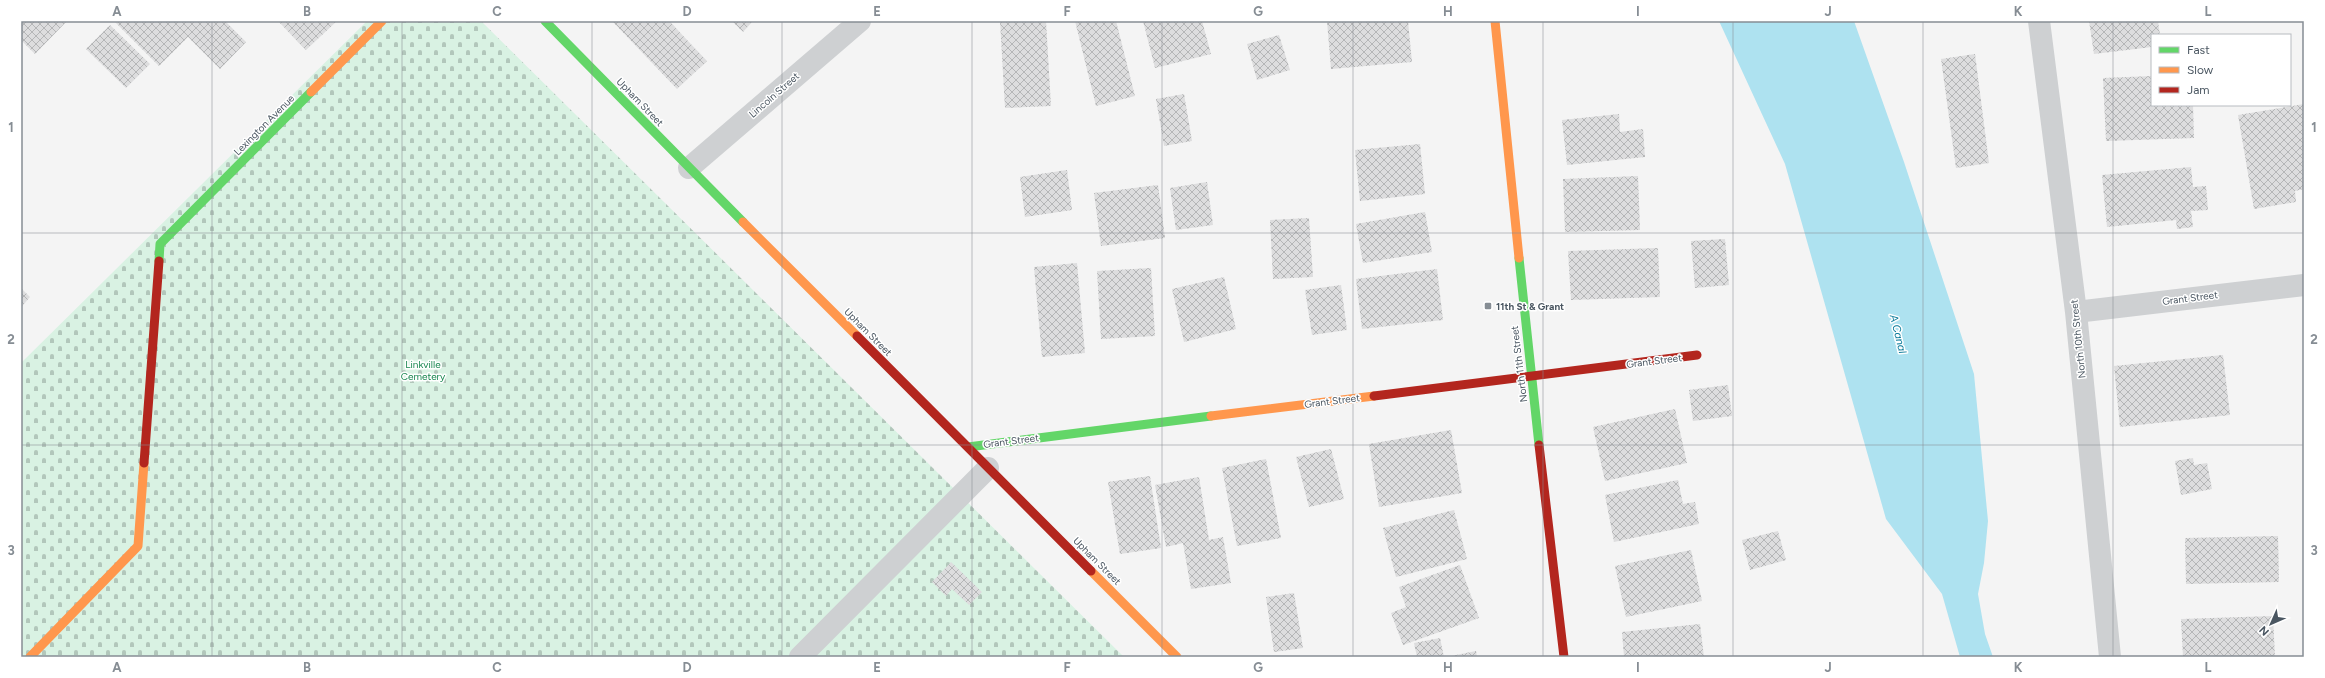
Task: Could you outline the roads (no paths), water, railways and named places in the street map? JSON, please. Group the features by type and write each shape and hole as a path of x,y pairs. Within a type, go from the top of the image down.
{"street":[{"name":"Lexington Avenue","path":"30,657 138,546 160,244 382,21"},
{"name":"Upham Street","path":"545,21 689,168 1177,657"},
{"name":"Lincoln Street","path":"689,168 860,21"},
{"name":"North 11th Street","path":"1495,21 1531,376 1564,657"},
{"name":"North 10th Street","path":"2039,21 2076,312 2110,657"},
{"name":"Grant Street","path":"2076,312 2304,285"},
{"name":"Grant Street","path":"968,447 1698,355"},
{"path":"800,657 988,468"}],"water":[{"name":"A Canal","path":"1719,21 1854,21 1904,162 1974,374 1988,521 1984,563 1978,594 1985,634 1993,657 1960,657 1942,594 1886,519 1785,164"}],"place":[{"name":"11th St & Grant","path":"1488,306"}],"park label":[{"name":"Linkville Cemetery","path":"423,370"}]}
